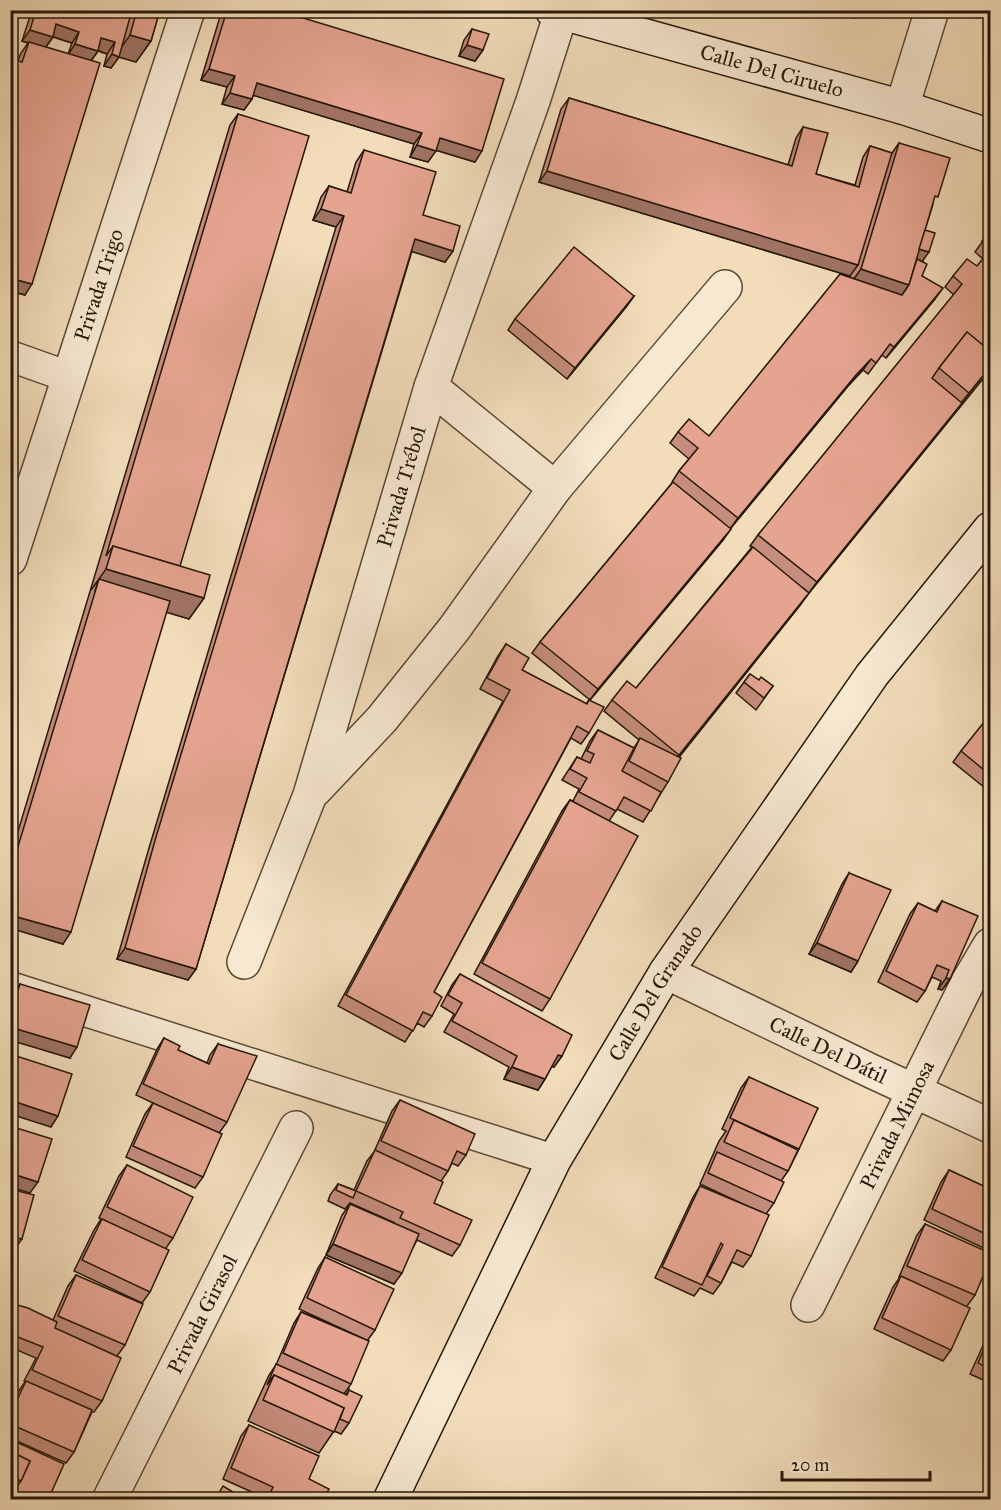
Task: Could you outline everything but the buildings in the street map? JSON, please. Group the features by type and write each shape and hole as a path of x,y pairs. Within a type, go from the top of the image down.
{"street":[{"name":"Privada Trigo","path":"10,559 188,10"},
{"path":"902,107 932,10"},
{"name":"Calle Del Ciruelo","path":"558,11 902,107 990,136"},
{"name":"Privada Trébol","path":"244,962 310,795 431,387 533,101 558,11"},
{"path":"310,795 382,719 454,629 555,488 725,287"},
{"path":"431,387 555,488"},
{"name":"Calle Del Granado","path":"390,1500 554,1160 666,972 872,675 990,529"},
{"name":"Privada Mimosa","path":"808,1305 968,982 990,945"},
{"name":"Calle Del Dátil","path":"666,972 990,1126"},
{"name":"Privada Girasol","path":"109,1500 296,1128"}],"lane":[{"path":"10,356 69,377"},
{"path":"10,987 554,1160"}]}
